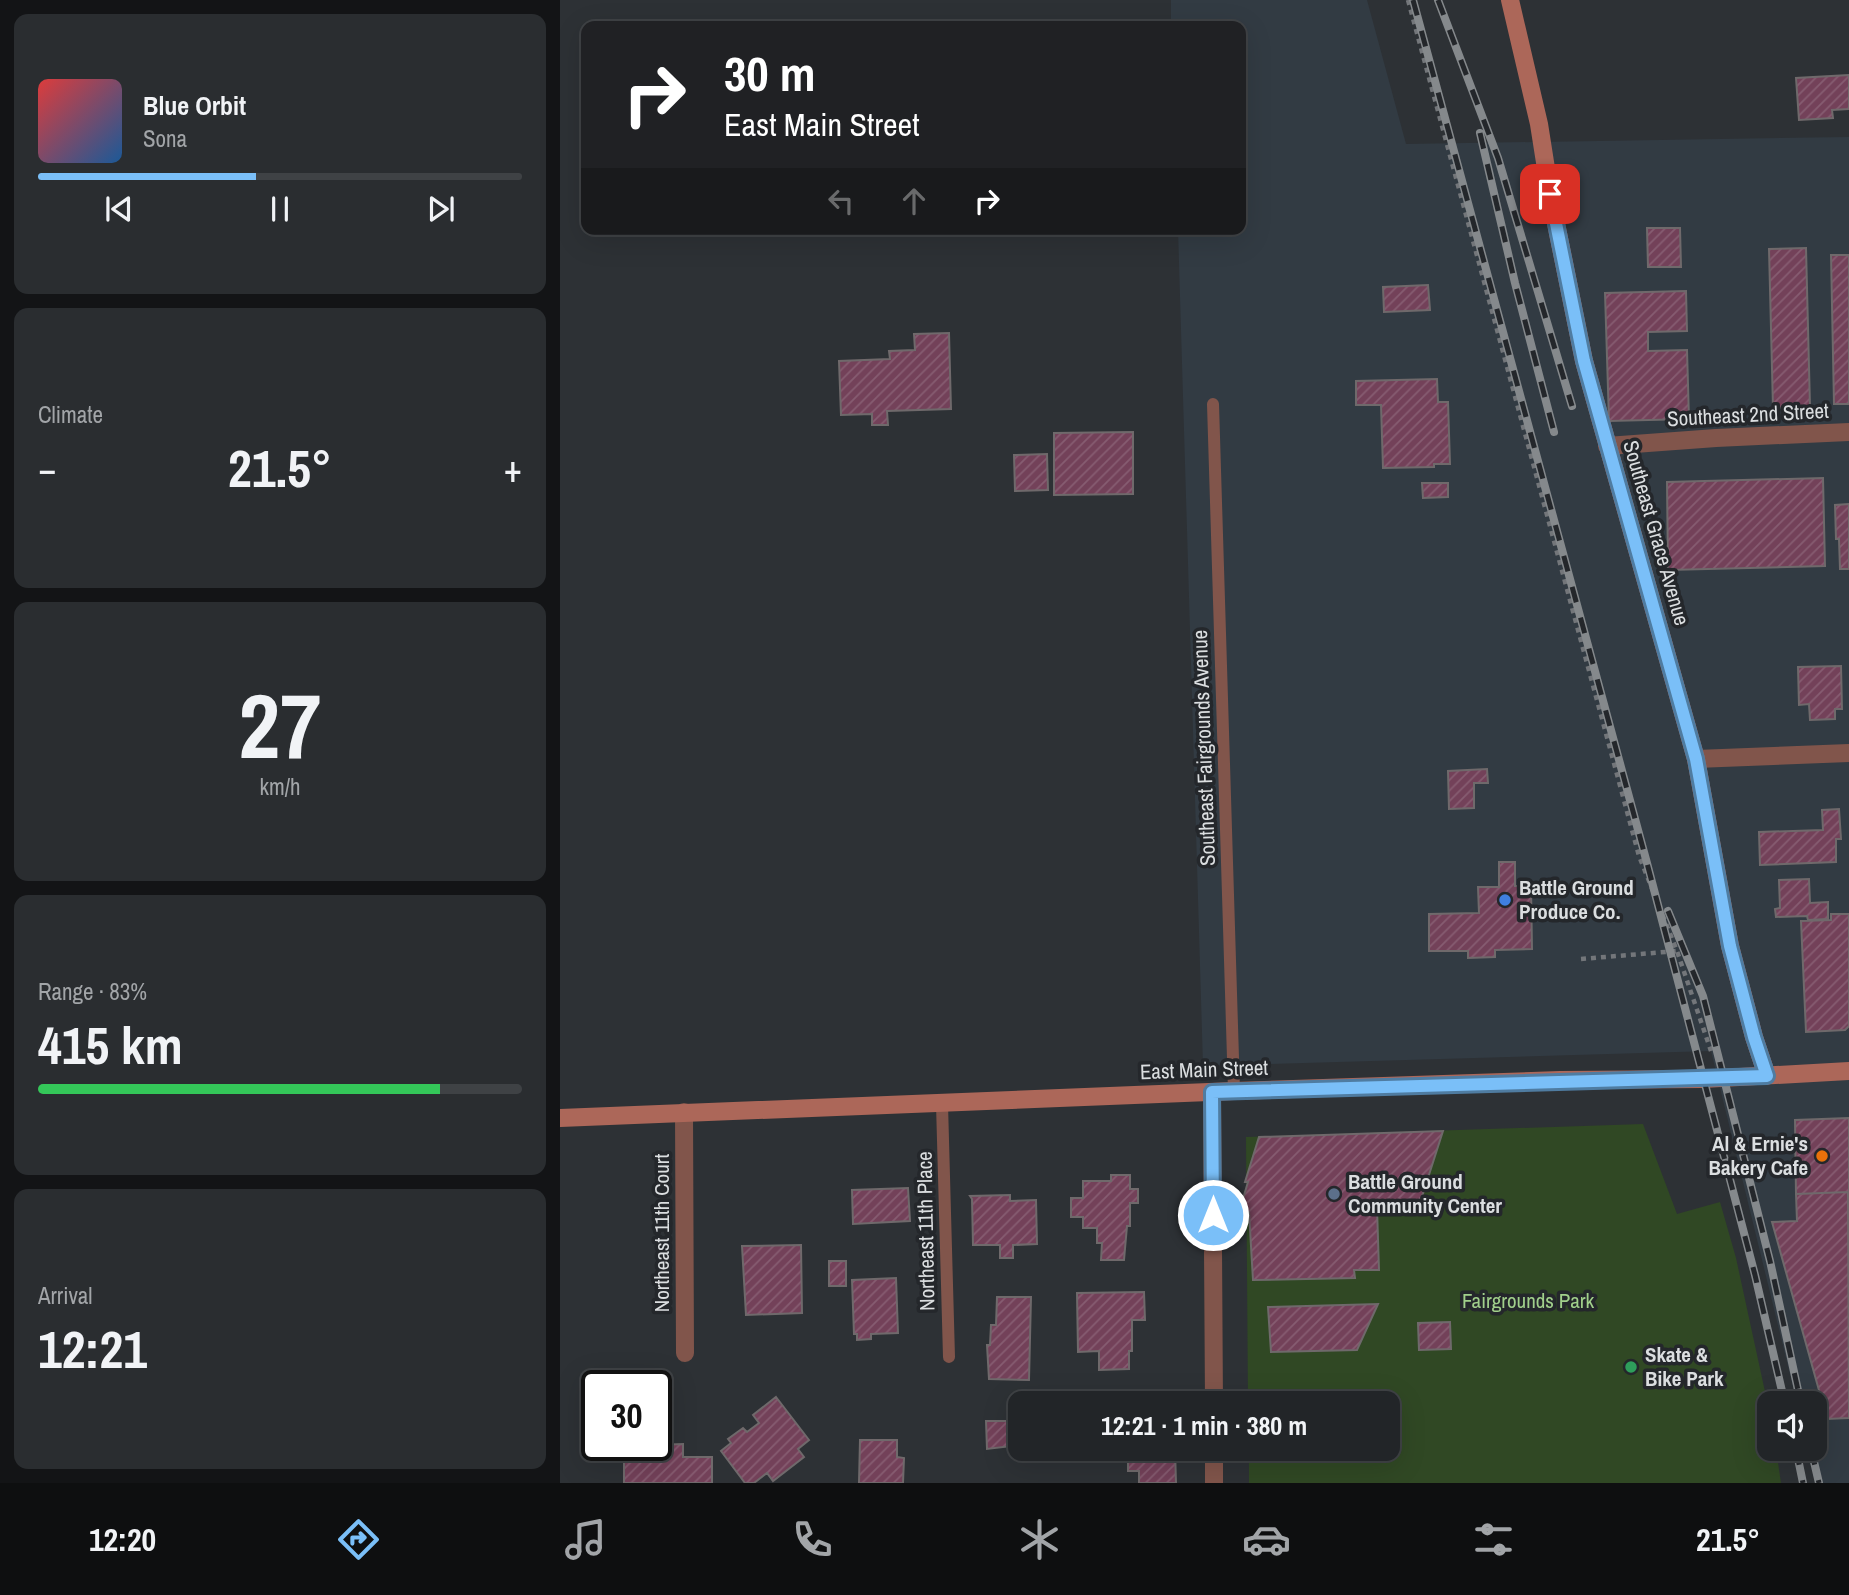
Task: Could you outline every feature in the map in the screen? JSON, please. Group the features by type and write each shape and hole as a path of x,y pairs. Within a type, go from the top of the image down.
{"main road":[{"name":"Southeast Grace Avenue","path":"1510,0 1539,124 1567,284 1584,361 1696,759 1730,946 1767,1076"},
{"name":"East Main Street","path":"560,1118 1234,1091 1767,1076 1849,1071"}],"street":[{"name":"Southeast 2nd Street","path":"1607,446 1849,432"},
{"path":"1696,759 1849,753"},
{"path":"1212,1092 1214,1391"},
{"name":"Northeast 11th Court","path":"684,1112 685,1353"},
{"path":"1214,1461 1214,1483"}],"lane":[{"name":"Southeast Fairgrounds Avenue","path":"1213,404 1234,1091"},
{"name":"Northeast 11th Place","path":"942,1104 949,1357"}],"path":[{"path":"1408,0 1639,856 1677,951 1711,1051"},
{"path":"1581,959 1677,951"}],"shaded area":[{"path":"1171,0 1367,0 1406,144 1849,137 1849,1483 1815,1483 1810,1461 1827,1461 1827,1391 1794,1391 1711,1051 1203,1066 1178,235 1246,235 1246,21 1171,21"}],"green space":[{"name":"Fairgrounds Park","path":"1643,1124 1677,1214 1720,1202 1736,1258 1765,1391 1757,1391 1757,1461 1778,1461 1781,1483 1249,1483 1249,1461 1400,1461 1400,1391 1248,1391 1246,1137"}],"building":[{"path":"1849,75 1849,109 1832,110 1833,118 1799,120 1796,78"},
{"path":"1647,228 1680,228 1681,267 1648,267"},
{"path":"1806,248 1810,407 1773,408 1769,249"},
{"path":"1831,255 1849,255 1849,404 1834,404"},
{"path":"1428,285 1430,310 1384,312 1383,287"},
{"path":"1686,291 1687,331 1648,332 1648,351 1687,350 1689,419 1609,421 1605,293"},
{"path":"949,333 951,409 887,411 888,425 872,425 872,414 841,415 839,361 890,359 889,351 915,350 914,334"},
{"path":"1437,379 1438,402 1448,402 1450,464 1383,468 1381,405 1356,405 1356,381"},
{"path":"1133,432 1133,494 1054,495 1054,433"},
{"path":"1047,454 1048,490 1015,491 1014,455"},
{"path":"1823,478 1825,566 1668,570 1667,482"},
{"path":"1422,483 1448,483 1448,497 1423,498"},
{"path":"1849,504 1849,569 1840,569 1835,505"},
{"path":"1841,666 1842,709 1835,709 1835,719 1810,720 1809,704 1799,705 1798,667"},
{"path":"1487,769 1488,783 1474,783 1474,808 1449,809 1448,771"},
{"path":"1839,809 1841,839 1836,839 1836,862 1760,865 1759,832 1823,830 1822,810"},
{"name":"Battle Ground Produce Co.","path":"1499,862 1515,862 1515,886 1531,886 1532,949 1495,950 1495,957 1468,958 1468,951 1429,951 1429,914 1479,913 1478,887 1499,887"},
{"path":"1809,879 1810,903 1828,902 1828,919 1808,920 1807,916 1776,917 1775,909 1780,908 1779,880"},
{"path":"1831,914 1849,914 1849,1026 1845,1030 1806,1032 1801,921 1831,920"},
{"name":"Al & Ernie's Bakery Cafe","path":"1849,1118 1849,1192 1796,1194 1795,1120"},
{"name":"Battle Ground Community Center","path":"1443,1131 1419,1206 1377,1208 1379,1270 1354,1270 1355,1278 1253,1280 1249,1212 1239,1212 1259,1137"},
{"path":"1111,1175 1130,1175 1130,1189 1138,1189 1138,1203 1130,1203 1130,1226 1127,1226 1124,1260 1101,1260 1102,1243 1097,1243 1097,1228 1083,1228 1083,1217 1071,1217 1071,1198 1083,1198 1083,1181 1111,1181"},
{"path":"908,1188 910,1221 853,1224 852,1190"},
{"path":"1848,1192 1849,1418 1827,1419 1827,1391 1819,1391 1772,1222 1797,1221 1796,1194"},
{"path":"1010,1195 1010,1201 1036,1200 1037,1244 1013,1245 1013,1258 1000,1258 1000,1245 973,1245 970,1196"},
{"path":"801,1245 802,1313 746,1315 742,1246"},
{"path":"829,1261 846,1261 846,1286 829,1286"},
{"path":"896,1278 898,1333 871,1334 871,1339 857,1340 857,1334 854,1334 852,1280"},
{"path":"1144,1292 1145,1320 1132,1320 1129,1369 1099,1370 1099,1351 1078,1352 1077,1293"},
{"path":"997,1297 1031,1297 1029,1380 989,1379 987,1345 990,1345 991,1325 996,1325"},
{"path":"1378,1304 1357,1350 1271,1352 1268,1307"},
{"path":"1450,1322 1451,1349 1419,1350 1418,1323"},
{"path":"776,1397 809,1440 798,1449 804,1457 773,1481 767,1473 754,1483 745,1483 721,1451 731,1443 728,1439 743,1428 747,1432 759,1423 753,1415"},
{"path":"986,1421 1008,1421 1008,1446 987,1449"},
{"path":"860,1440 897,1440 897,1457 904,1458 903,1483 859,1483"},
{"path":"672,1444 683,1444 683,1457 712,1457 712,1483 624,1483 624,1461 672,1461"},
{"path":"1128,1461 1175,1461 1176,1483 1139,1483 1139,1471 1128,1471"}],"railway":[{"path":"1413,0 1647,863 1755,1275 1782,1391"},
{"path":"1438,0 1498,158 1572,406"},
{"path":"1480,133 1554,432"},
{"path":"1668,911 1703,996 1770,1261 1798,1391"},
{"path":"1798,1461 1803,1483"},
{"path":"1814,1461 1819,1483"}],"place":[{"name":"Battle Ground Produce Co.","path":"1505,900"},
{"name":"Al & Ernie's Bakery Cafe","path":"1822,1156"},
{"name":"Battle Ground Community Center","path":"1334,1194"},
{"name":"Skate & Bike Park","path":"1631,1367"}],"route":[{"path":"1213,1215 1212,1092 1767,1076 1730,946 1696,759 1584,361 1550,194"}]}
